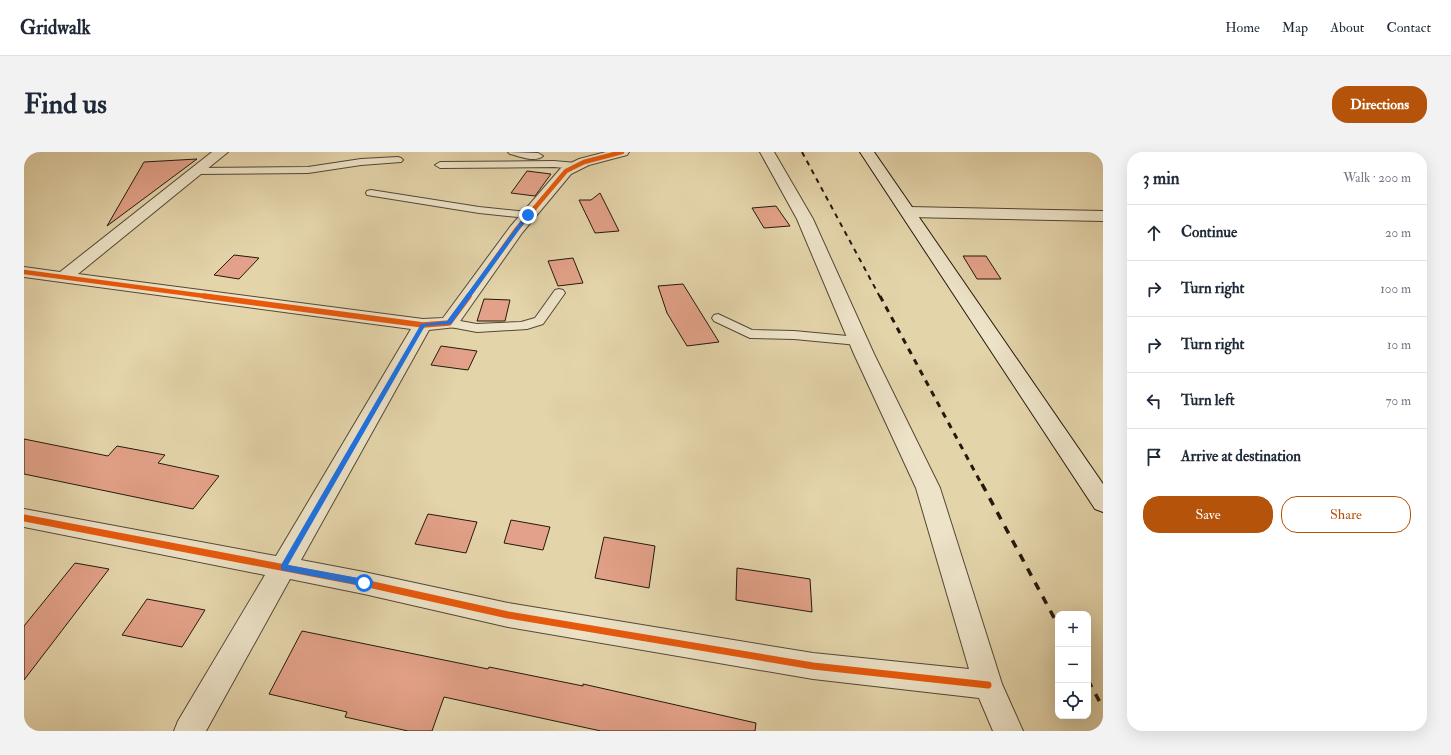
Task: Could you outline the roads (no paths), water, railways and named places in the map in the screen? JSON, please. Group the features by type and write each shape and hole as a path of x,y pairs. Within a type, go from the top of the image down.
{"street":[{"path":"64,278 221,152"},
{"path":"24,272 423,325 449,323 528,215 566,171 580,164 622,152"},
{"path":"767,152 805,219 858,341 928,488 988,685 1008,731"},
{"path":"867,152 909,212 1103,503"},
{"path":"909,212 1103,216"},
{"path":"189,731 423,325"},
{"path":"24,518 364,583 508,615 813,666 988,685"}],"lane":[{"path":"513,152 525,155 554,157 580,164"},
{"path":"197,171 308,170 361,162 398,160"},
{"path":"440,165 580,164"},
{"path":"371,193 479,210 528,215"},
{"path":"449,323 477,328 522,326 539,321 559,293"},
{"path":"718,318 750,334 794,335 858,341"}],"railway":[{"path":"802,152 880,297"},
{"path":"880,296 982,485"},
{"path":"982,484 1055,619"},
{"path":"1090,683 1103,708"}]}
